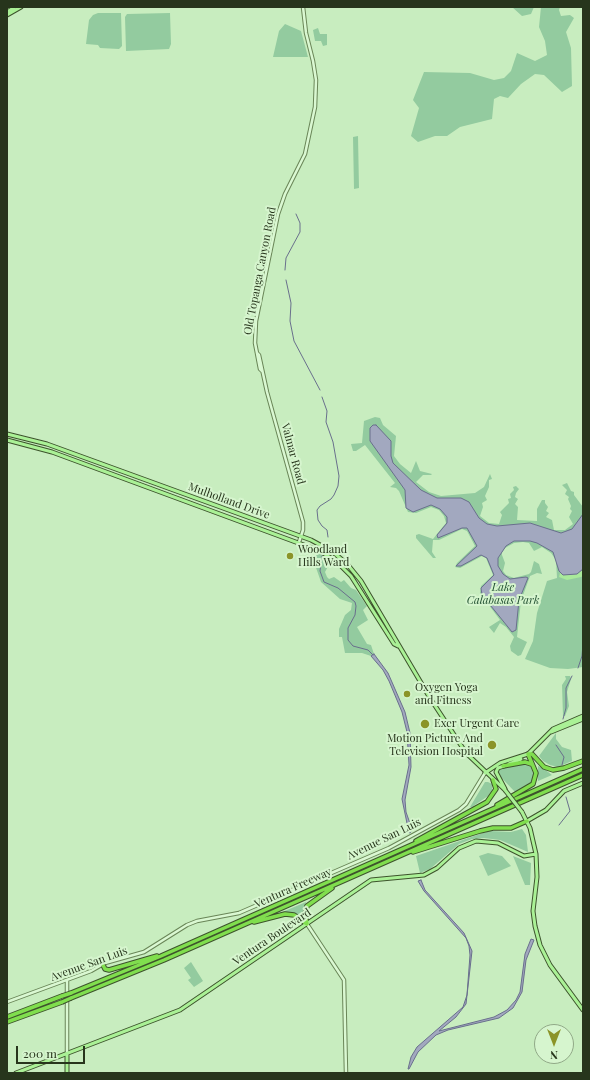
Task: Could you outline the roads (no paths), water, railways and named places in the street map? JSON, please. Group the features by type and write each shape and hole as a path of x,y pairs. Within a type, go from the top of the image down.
{"highway":[{"path":"528,754 532,754 542,765 553,770 564,768 583,761"},
{"path":"482,814 533,784 536,773 528,754"},
{"path":"503,766 528,762 532,764"},
{"name":"Ventura Freeway","path":"7,1017 71,993 161,956 583,769"},
{"name":"Ventura Freeway","path":"7,1022 62,1002 164,960 583,775"},
{"path":"405,848 487,802 496,789 493,780"},
{"path":"406,854 425,850 480,831 493,828 511,828 527,821"},
{"path":"307,924 305,914 307,906 343,881"},
{"path":"249,923 285,914 294,915 307,924"},
{"path":"103,965 105,969 109,970 152,957 161,956"}],"main road":[{"path":"7,12 15,7"},
{"path":"7,15 21,7"},
{"name":"Mulholland Drive","path":"7,434 47,444 301,536 325,547 348,565 358,577 398,641 398,646"},
{"name":"Mulholland Drive","path":"7,440 52,452 299,542 320,551 341,566 356,584 394,644 398,646 460,744 485,773 505,790 527,821 536,854 537,877 533,911 540,945 550,965 583,1010"},
{"path":"377,617 382,614"},
{"path":"505,790 496,775 498,768 523,759 551,732 583,718"},
{"path":"485,773 500,763 528,754"},
{"path":"527,821 546,810 564,791 582,783"},
{"name":"Ventura Boulevard","path":"16,1073 180,1010 366,882 379,878 413,877 424,875 437,868 459,848 470,843 492,841 524,856 536,854"},
{"path":"67,1054 67,1073"}],"street":[{"name":"Old Topanga Canyon Road","path":"257,353 254,340 256,321 278,214 285,194 305,154 314,120 316,80 305,28 303,7"},
{"name":"Valmar Road","path":"257,353 259,354 262,371 303,524 299,542"},
{"name":"Avenue San Luis","path":"7,1002 91,971 103,965 148,950 193,922 240,913 392,846 463,807 485,773"},
{"path":"307,924 344,980 346,1073"},
{"path":"67,980 67,1054"}],"water":[{"name":"Lake Calabasas Park","path":"373,425 376,425 391,441 391,456 393,463 421,490 437,498 461,498 469,502 479,518 487,524 497,526 530,523 561,533 572,529 583,514 583,569 577,574 563,575 559,571 553,552 537,543 530,541 514,541 506,546 498,558 498,566 503,574 510,579 528,578 519,600 516,630 512,632 482,595 481,588 494,575 487,558 481,555 461,566 456,566 477,546 467,528 462,528 438,538 437,535 447,523 447,517 440,509 431,505 413,512 406,508 405,490 370,441 370,428"},
{"path":"374,654 388,673 405,712 410,733 411,767 405,800 406,812 412,829 410,828 411,832 409,833 402,799 409,765 407,732 402,712 389,681 383,670 371,656"},
{"path":"421,880 425,890 464,933 472,951 466,1004 456,1017 439,1031 494,1017 507,1010 516,1000 520,992 525,954 531,939 534,940 526,960 522,992 513,1008 499,1018 448,1030 436,1035 418,1052 408,1069 411,1057 417,1047 463,1007 467,995 470,955 466,938 424,891 418,881"}],"waterway":[{"path":"285,270 286,258 300,232 300,223 296,214"},
{"path":"286,280 291,303 290,321 294,341 320,390"},
{"path":"322,397 327,411 326,422 333,442 339,476 338,486 334,495 317,510 318,520 327,530 328,537"},
{"path":"322,556 320,571 324,582 338,588 355,602 355,615 348,628 348,640 353,646 368,650 373,655"},
{"path":"578,668 582,656 583,644"},
{"path":"563,719 566,708 566,688 572,676"},
{"path":"556,745 564,757 562,765"},
{"path":"559,825 570,811 566,797"}],"place":[{"name":"Woodland Hills Ward","path":"290,556"},
{"name":"Oxygen Yoga and Fitness","path":"407,694"},
{"name":"Exer Urgent Care","path":"425,724"},
{"name":"Motion Picture And Television Hospital","path":"492,745"}]}
